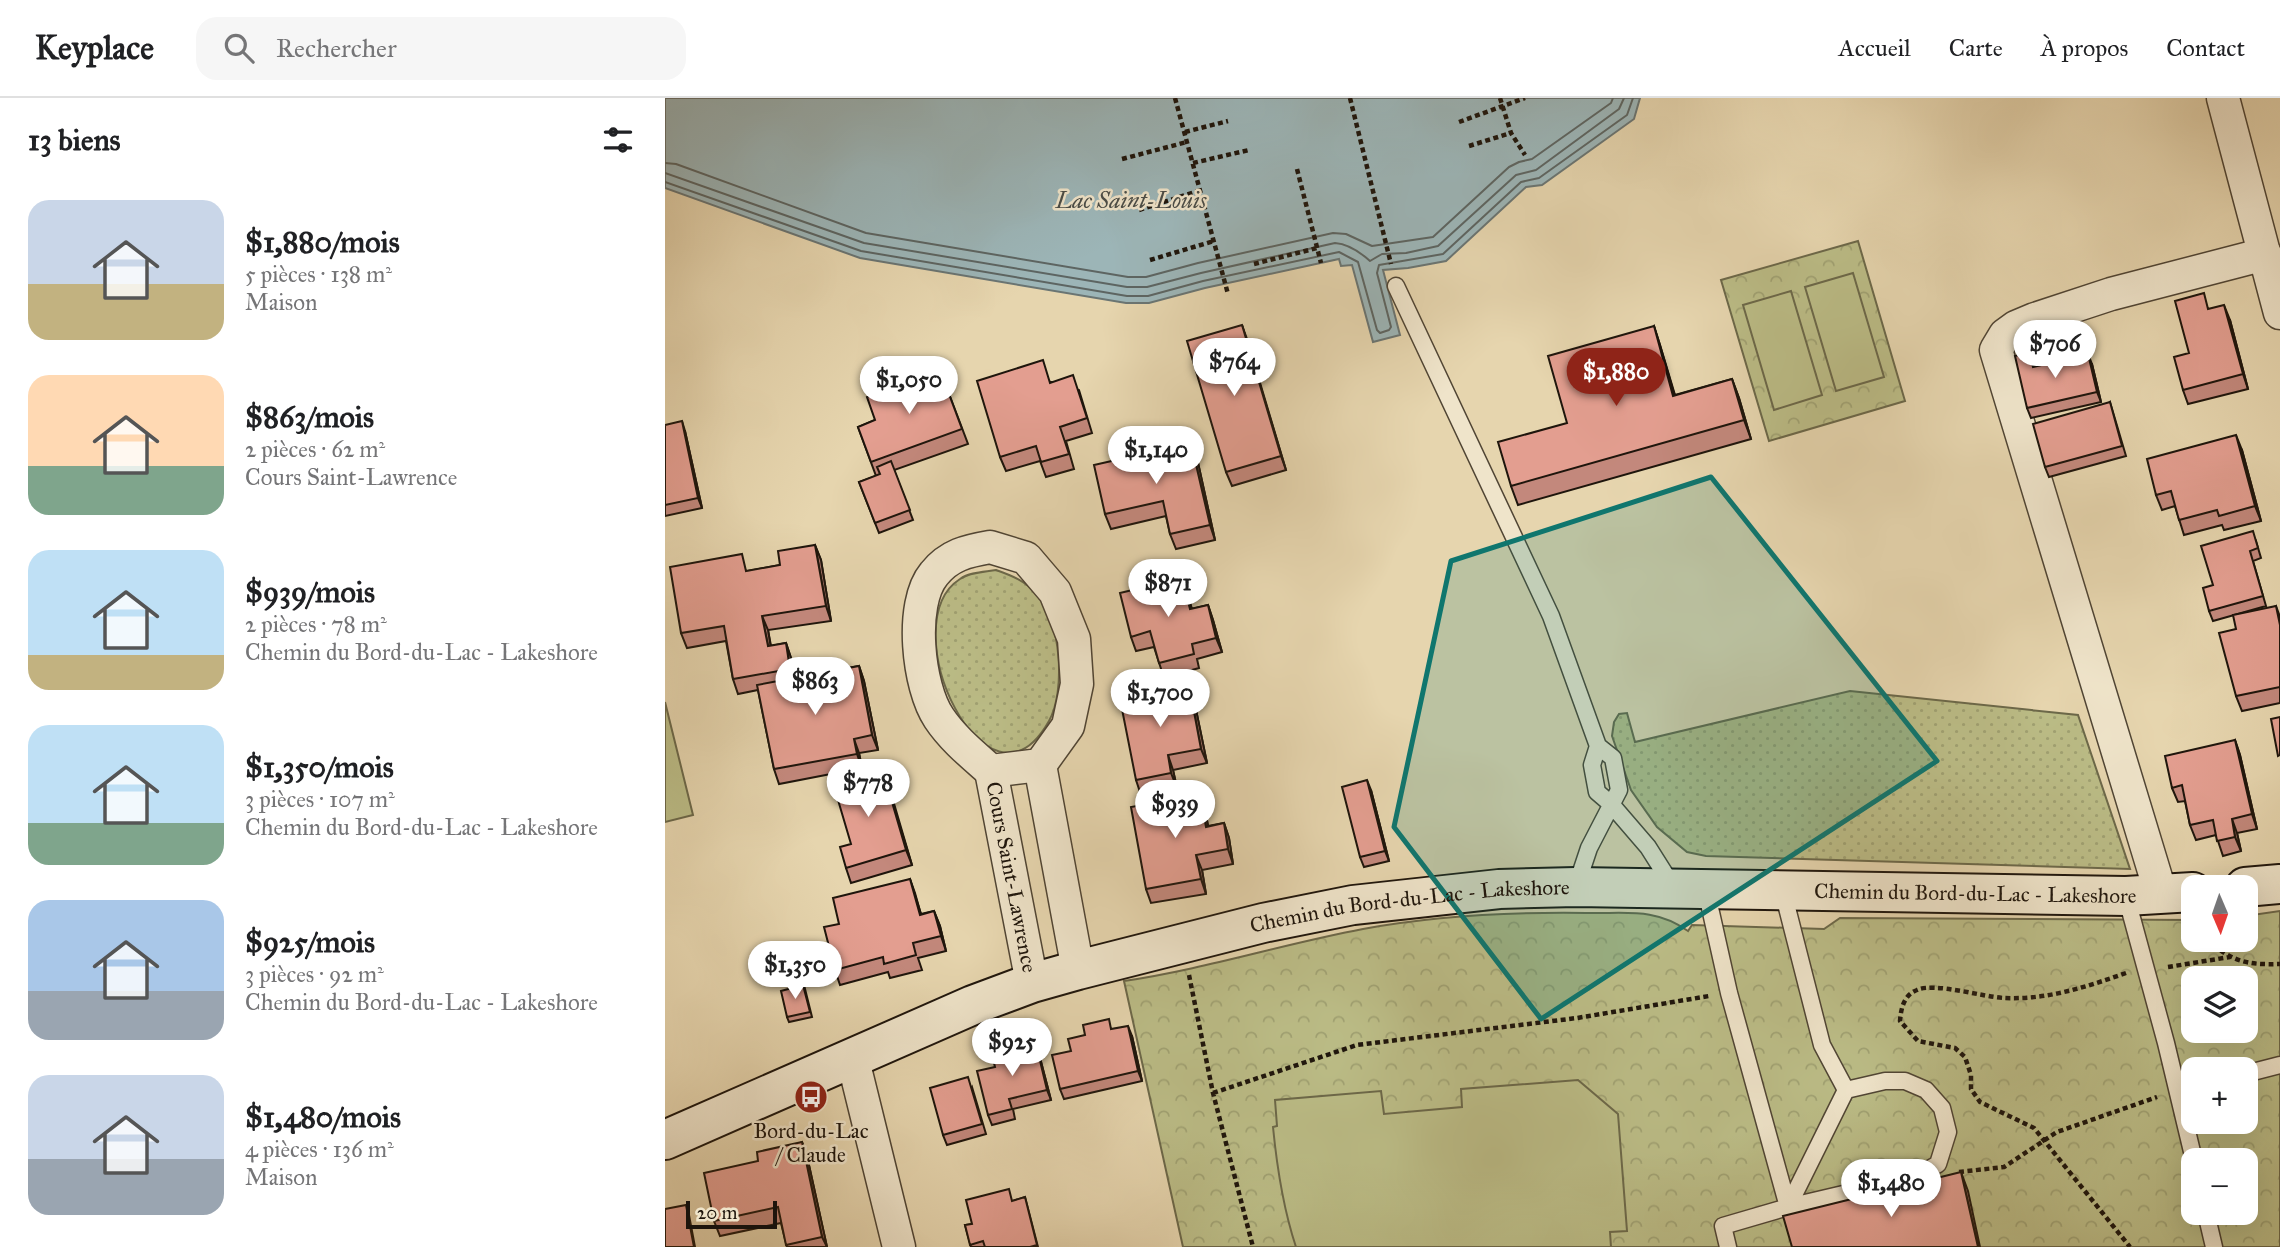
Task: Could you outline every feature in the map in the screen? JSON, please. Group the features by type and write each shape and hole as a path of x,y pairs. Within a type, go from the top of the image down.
{"street":[{"path":"2223,98 2280,313"},
{"path":"2160,894 1996,350 2005,335 2035,319 2111,293 2265,254"},
{"name":"Cours Saint-Lawrence","path":"991,771 1040,765 1068,726 1077,684 1074,639 1055,592 1026,558 990,547 958,553 933,574 921,599 919,633 922,673 937,716 959,742 991,771 1032,983"},
{"path":"1040,765 1078,970"},
{"path":"2258,886 2280,884"},
{"name":"Chemin du Bord-du-Lac - Lakeshore","path":"665,1140 853,1060 973,1005 1032,983 1251,926 1353,905 1499,888 2160,894"},
{"path":"853,1060 899,1247"}],"lane":[{"path":"1396,285 1552,616 1598,746 1592,765 1597,792 1689,888 1729,993 1788,1207"},
{"path":"1576,887 1588,848 1611,804"},
{"path":"1783,892 1822,1045 1846,1090"},
{"path":"2160,894 2146,966 2181,1075"},
{"path":"2258,1071 2280,1065"},
{"path":"1728,1247 1723,1226 1788,1207 1916,1177 1938,1164 1948,1132 1942,1108 1926,1090 1905,1081 1885,1081 1846,1090"},
{"path":"1788,1207 1846,1090"},
{"path":"2209,1225 2214,1247"}],"path":[{"path":"1175,98 1229,294"},
{"path":"1350,98 1396,285"},
{"path":"1500,98 1511,133 1525,155"},
{"path":"1459,122 1525,98"},
{"path":"1185,132 1228,121"},
{"path":"1469,146 1511,133"},
{"path":"1122,159 1187,142"},
{"path":"1193,163 1249,150"},
{"path":"1297,169 1321,263"},
{"path":"1139,210 1201,190"},
{"path":"1150,260 1214,241"},
{"path":"1254,264 1317,248"},
{"path":"2223,952 2255,965 2280,964"},
{"path":"2130,1247 2033,1128 1980,1102 1971,1089 1971,1075 1965,1057 1955,1048 1918,1041 1900,1021 1902,1006 1909,995 1919,989 1937,988 2004,998 2044,996 2073,991 2146,966 2166,968 2230,957"},
{"path":"1188,969 1213,1093 1253,1247"},
{"path":"1213,1093 1357,1045 1577,1018 1729,993"},
{"path":"1916,1177 2004,1167 2057,1132 2181,1089"}],"highlighted area":[{"path":"1711,477 1937,761 1541,1019 1394,827 1451,561"}],"green space":[{"path":"1858,241 1905,401 1769,441 1721,280"},
{"path":"1853,273 1884,377 1836,391 1805,287"},
{"path":"1791,291 1822,395 1774,410 1743,305"},
{"path":"996,570 1028,586 1045,606 1056,638 1059,674 1058,692 1049,721 1025,748 999,752 975,736 955,708 941,673 936,636 941,603 960,579"},
{"path":"1850,691 2078,715 2130,869 1706,856 1687,852 1657,827 1631,790 1612,736 1614,722 1619,714 1627,713 1635,742"},
{"path":"665,702 693,815 665,822"},
{"path":"2280,911 2280,1247 1183,1247 1124,981 1363,929 1474,916 1639,913 1664,918 1688,931 1692,925 1824,929 1840,918 2181,920 2181,952 2258,952 2258,914"},
{"path":"1578,1080 1618,1114 1627,1231 1610,1232 1611,1247 1296,1247 1287,1218 1279,1173 1273,1127 1277,1126 1275,1100 1381,1091 1384,1114 1462,1107 1461,1089"}],"water":[{"name":"Lac Saint-Louis","path":"665,98 1640,98 1634,119 1542,185 1526,187 1446,261 1383,270 1400,335 1373,342 1352,265 1341,266 1339,259 1149,303 1126,303 860,258 665,188"}],"building":[{"path":"2204,293 2208,309 2224,305 2243,374 2183,390 2174,357 2189,353 2175,301"},
{"path":"1242,325 1281,456 1226,472 1187,341"},
{"path":"1654,326 1673,396 1732,379 1744,420 1511,486 1498,442 1567,423 1548,356"},
{"path":"2029,353 2033,367 2088,354 2097,392 2027,408 2015,356"},
{"path":"1043,360 1050,383 1073,375 1087,418 1060,427 1069,454 1041,462 1036,446 1000,457 977,381"},
{"path":"940,370 962,429 871,462 858,427 875,420 867,397"},
{"path":"2110,402 2122,446 2045,467 2033,424"},
{"path":"682,421 698,498 665,505 665,425"},
{"path":"2236,435 2255,506 2219,516 2217,510 2179,520 2171,491 2156,495 2147,459"},
{"path":"1191,443 1210,525 1170,534 1163,501 1105,514 1094,465"},
{"path":"891,461 910,510 875,523 859,482 880,474 877,467"},
{"path":"2253,531 2258,548 2250,551 2263,596 2209,611 2203,588 2213,585 2201,546"},
{"path":"815,545 826,606 762,616 768,646 786,643 790,669 733,679 724,626 681,633 670,567 742,554 746,571 780,565 778,551"},
{"path":"1182,578 1190,609 1208,605 1216,638 1192,644 1194,654 1159,663 1150,631 1131,637 1120,593"},
{"path":"2276,606 2280,625 2280,687 2236,696 2219,633 2236,629 2233,615"},
{"path":"859,666 872,735 854,739 857,754 774,769 757,685"},
{"path":"1189,685 1201,749 1168,755 1171,773 1136,780 1120,699"},
{"path":"2280,717 2280,755 2278,756 2271,719"},
{"path":"2235,740 2252,814 2232,819 2235,837 2217,841 2213,820 2190,825 2182,785 2172,788 2165,756"},
{"path":"882,768 906,850 846,868 840,847 851,844 833,783"},
{"path":"1367,780 1385,851 1360,857 1342,787"},
{"path":"1200,795 1206,827 1224,823 1228,849 1196,855 1201,879 1146,889 1131,807"},
{"path":"910,879 920,915 934,911 941,936 913,943 916,955 884,964 883,957 835,970 824,927 839,924 833,898"},
{"path":"803,985 810,1012 787,1017 781,991"},
{"path":"1109,1019 1111,1029 1128,1026 1138,1071 1060,1089 1052,1055 1071,1051 1068,1039 1085,1035 1083,1025"},
{"path":"1036,1044 1047,1090 1009,1099 1012,1109 988,1115 977,1071 995,1067 992,1055"},
{"path":"968,1077 982,1124 943,1135 930,1088"},
{"path":"802,1142 822,1237 786,1245 778,1207 714,1221 704,1173 758,1161 757,1152"},
{"path":"1961,1172 1978,1247 1792,1247 1783,1216"},
{"path":"1009,1189 1012,1201 1025,1197 1037,1245 985,1247 983,1241 970,1245 965,1225 972,1224 966,1200"},
{"path":"686,1205 694,1247 665,1247 665,1209"}],"place":[{"name":"Bord-du-Lac / Claude","path":"811,1097"}]}
